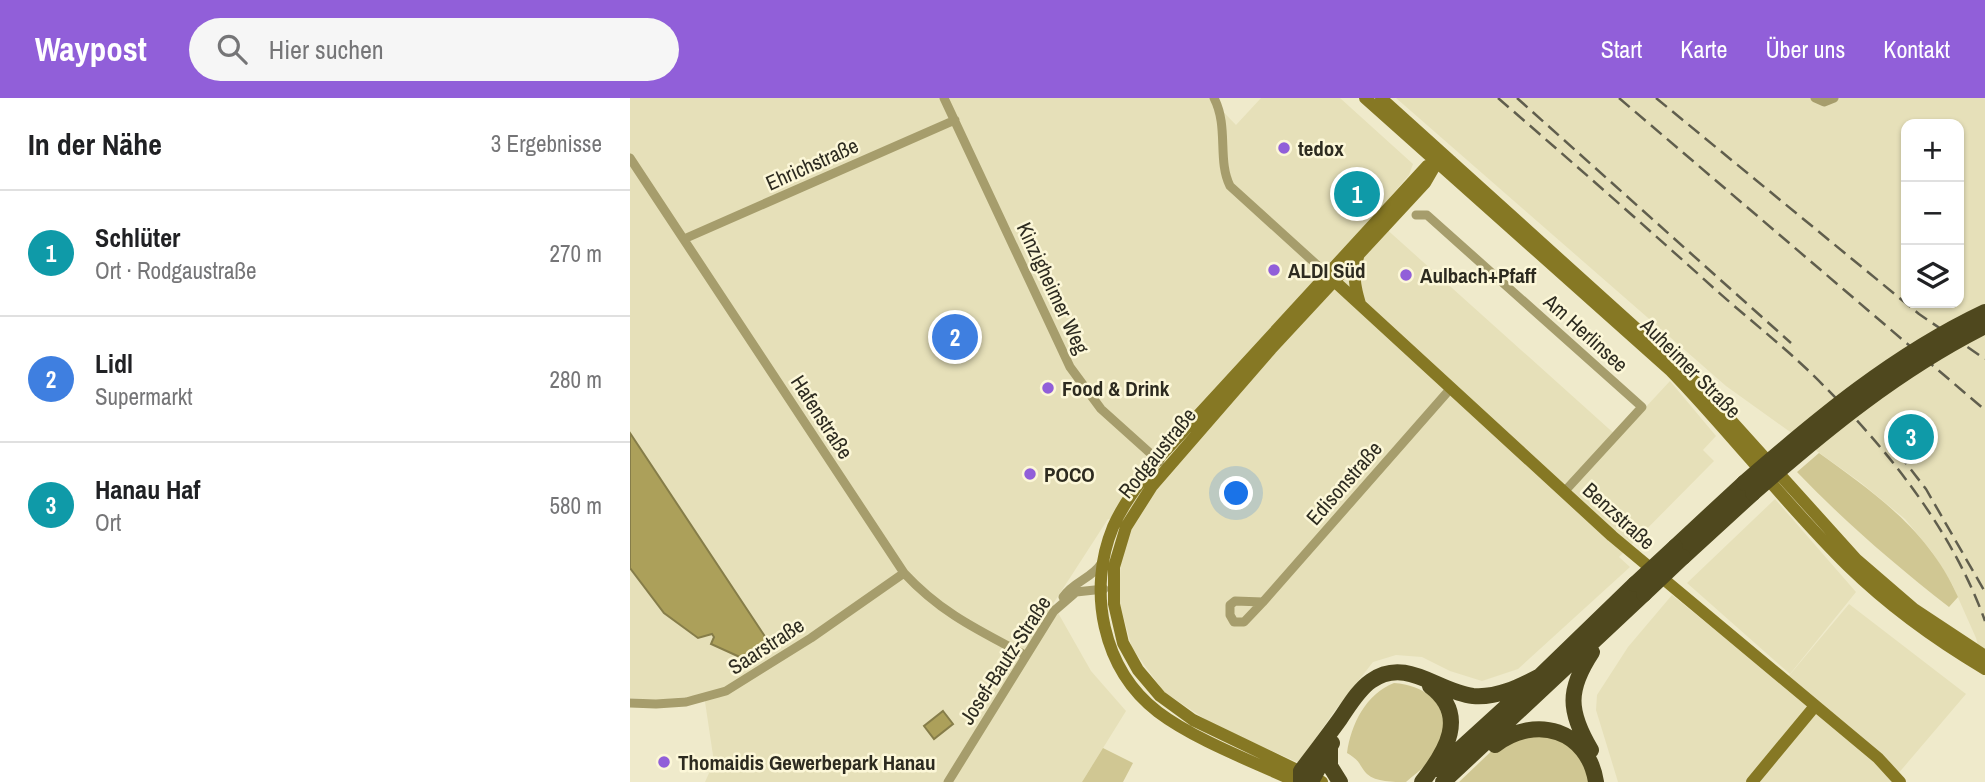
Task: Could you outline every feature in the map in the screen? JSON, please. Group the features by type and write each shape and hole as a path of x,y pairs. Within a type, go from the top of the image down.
{"highway":[{"path":"1423,782 1749,488 1811,425 1870,379 1932,340 1985,312"},
{"path":"1749,488 1876,390 1939,350 1985,326"},
{"path":"1444,782 1605,630 1639,589"},
{"path":"1603,782 1597,762 1577,722 1573,703 1576,678 1605,630"},
{"path":"1307,780 1359,692 1378,677 1394,672 1408,673 1456,692 1481,696 1501,694 1540,676"},
{"path":"1307,780 1331,745 1343,720 1371,684 1392,676 1418,679 1441,694 1446,703 1451,721 1448,740 1444,751 1423,782"},
{"path":"1444,782 1500,741 1532,729 1554,731 1577,743 1589,758 1596,782"},
{"path":"1331,745 1330,765 1340,782"}],"main road":[{"name":"Auheimer Straße","path":"1365,98 1671,371 1849,567 1907,617 1985,669"},
{"name":"Auheimer Straße","path":"1381,98 1701,387 1856,559 1914,609 1985,656"},
{"path":"1410,138 1421,180 1444,178 1460,183"},
{"path":"1433,146 1436,161 1451,162"},
{"name":"Rodgaustraße","path":"1330,278 1360,254 1421,180 1429,164 1436,161"},
{"name":"Rodgaustraße","path":"1307,780 1193,720 1160,696 1128,656 1100,582 1102,562 1121,512 1421,180"},
{"path":"1360,254 1355,266 1354,282 1360,305"},
{"name":"Benzstraße","path":"1330,278 1564,492 1689,602 1878,758 1897,779"},
{"name":"Rodgaustraße","path":"1100,582 1117,552 1126,527 1162,464"},
{"path":"1752,782 1815,706"}],"street":[{"name":"Kinzigheimer Weg","path":"944,98 1070,367 1101,409 1162,464"},
{"path":"1214,98 1224,128 1226,173 1230,186 1330,278"},
{"path":"1815,98 1824,103 1834,98"},
{"name":"Ehrichstraße","path":"684,239 955,120"},
{"name":"Hafenstraße","path":"630,158 904,573 939,607 1025,655"},
{"name":"Am Herlinsee","path":"1416,215 1427,215 1642,407 1564,492"},
{"name":"Edisonstraße","path":"1263,602 1451,388"},
{"name":"Saarstraße","path":"630,703 700,700 726,691 904,573"},
{"path":"1056,608 1074,584 1100,582"},
{"name":"Josef-Bautz-Straße","path":"948,782 1056,608 1076,592 1100,582"}],"shaded area":[{"path":"630,98 1210,98 1236,125 1261,98 1340,98 1413,164 1409,175 1373,217 1618,437 1670,381 1716,436 1703,450 1714,461 1619,557 1630,567 1518,669 1482,681 1450,671 1422,657 1396,655 1373,662 1333,713 1299,763 1214,725 1164,692 1132,648 1119,601 1121,555 1134,520 1108,519 1053,604 1091,671 1126,711 1082,782 705,782 714,762 704,695 658,700 630,698 630,568 664,613 690,633 711,633 714,637 711,644 767,641 630,433"},
{"path":"1396,98 1985,98 1985,672 1976,638 1952,584 1932,552 1905,519 1860,482 1726,386"},
{"path":"630,433 768,641 742,658 711,644 714,637 712,634 698,638 664,613 630,568"},
{"path":"1819,453 1880,499 1916,533 1932,552 1958,597 1949,607 1870,542 1797,472"},
{"path":"1775,499 1856,592 1790,674 1687,583"},
{"path":"1672,595 1782,684 1849,604 1966,694 1891,782 1618,782 1596,710 1597,695 1628,647"},
{"path":"1394,683 1421,690 1431,697 1443,716 1441,741 1434,755 1406,782 1375,779 1347,753 1356,721 1368,702 1375,694"},
{"path":"943,711 953,724 934,739 924,726"},
{"path":"1533,731 1574,744 1594,782 1459,782 1501,742"},
{"path":"1103,748 1133,763 1123,782 1082,782"}],"railway":[{"path":"1498,98 1798,361 1849,411 1896,466 1937,525 1956,556 1985,621"},
{"path":"1517,98 1791,343"},
{"path":"1619,98 1985,410"},
{"path":"1656,98 1919,314 1985,359"},
{"path":"1898,453 1926,489 1985,592"}],"place":[{"name":"tedox","path":"1284,148"},
{"name":"Schlüter","path":"1357,194"},
{"name":"ALDI Süd","path":"1274,270"},
{"name":"Aulbach+Pfaff","path":"1406,275"},
{"name":"Lidl","path":"955,337"},
{"name":"Food & Drink","path":"1048,388"},
{"name":"Hanau Haf","path":"1911,437"},
{"name":"POCO","path":"1030,474"},
{"name":"Thomaidis Gewerbepark Hanau","path":"664,762"}]}
